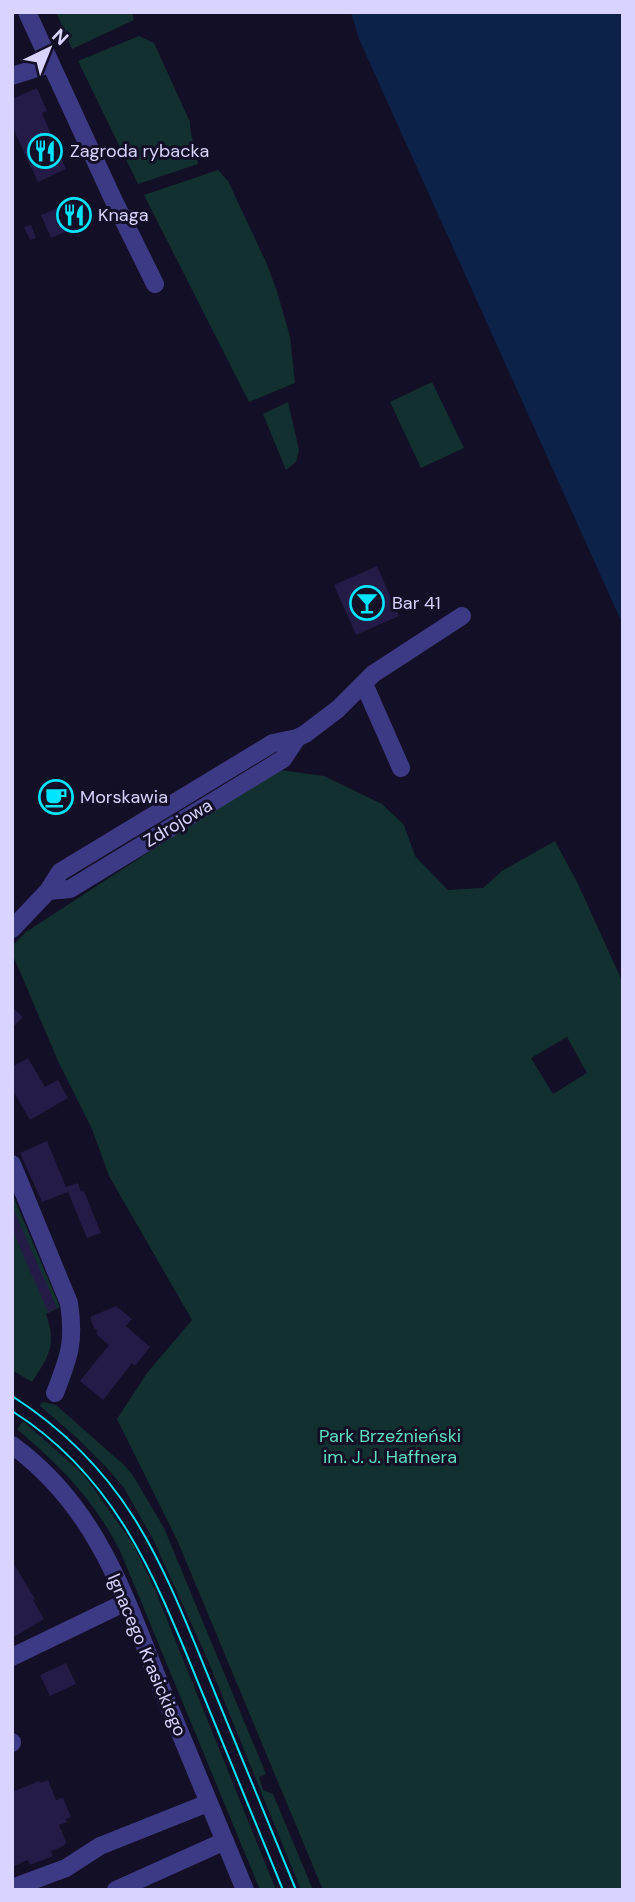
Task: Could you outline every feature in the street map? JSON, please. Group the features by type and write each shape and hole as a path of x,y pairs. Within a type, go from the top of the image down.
{"street":[{"path":"27,12 113,199 156,284"},
{"path":"12,76 50,64"},
{"name":"Zdrojowa","path":"12,929 48,891 70,889 283,760 297,738 370,692 373,674 462,616"},
{"path":"370,692 401,768"},
{"path":"12,1164 69,1303 72,1325 71,1352 55,1393"},
{"name":"Ignacego Krasickiego","path":"12,1445 56,1484 80,1511 99,1540 245,1890"},
{"path":"12,1657 126,1602"},
{"path":"12,1888 66,1868 100,1846 208,1803"},
{"path":"116,1890 225,1841"}],"green space":[{"path":"56,12 132,12 134,20 72,49"},
{"path":"139,36 154,43 190,122 198,164 138,184 78,61"},
{"path":"218,170 228,181 266,262 290,337 295,383 249,402 144,195"},
{"path":"432,382 464,448 421,468 390,402"},
{"path":"288,402 299,450 296,462 286,470 263,414"},
{"name":"Park Brzeźnieński im. J. J. Haffnera","path":"280,770 324,776 382,804 404,825 415,856 448,890 483,888 502,871 555,841 578,884 623,983 623,1890 323,1890 178,1542 117,1419 147,1373 192,1320 109,1176 92,1129 58,1061 12,953 12,946 26,932","holes":["567,1037 587,1073 553,1094 531,1058"]},
{"path":"12,1193 60,1307 46,1314 51,1334 50,1350 32,1382 12,1370"},
{"path":"44,1402 56,1405 124,1465 164,1528 266,1774 259,1777 263,1790 273,1794 313,1890 301,1890 206,1656 153,1539 124,1488 77,1438 39,1405"},
{"path":"23,1421 84,1475 133,1544 155,1590 276,1890 260,1890 111,1534 76,1485 17,1429"}],"water":[{"path":"351,12 623,12 623,625 359,39"}],"building":[{"path":"37,88 47,111 42,113 66,169 38,182 12,126 12,99"},
{"path":"79,199 89,222 51,238 41,215"},
{"path":"31,225 36,238 30,240 24,227"},
{"path":"377,566 399,616 356,635 334,585"},
{"path":"12,1007 23,1017 12,1028"},
{"path":"28,1058 45,1087 58,1080 68,1098 30,1120 12,1089 12,1067"},
{"path":"47,1141 66,1187 78,1183 81,1192 84,1191 101,1233 87,1238 68,1192 42,1202 20,1153"},
{"path":"12,1206 57,1308 48,1312 12,1229"},
{"path":"116,1306 132,1319 126,1326 150,1347 135,1366 132,1363 103,1400 80,1381 109,1345 98,1336 90,1317"},
{"path":"12,1561 44,1619 12,1638"},
{"path":"66,1663 76,1684 50,1696 40,1675"},
{"path":"48,1780 56,1800 63,1798 71,1817 59,1825 66,1842 64,1846 51,1851 53,1856 30,1865 28,1860 12,1867 12,1792"}],"tram line":[{"path":"12,1396 53,1425 87,1457 115,1490 139,1526 178,1605 296,1890"},
{"path":"12,1411 49,1438 81,1469 108,1502 152,1575 283,1890"}],"place":[{"name":"Zagroda rybacka","path":"45,151"},
{"name":"Knaga","path":"74,215"},
{"name":"Bar 41","path":"367,603"},
{"name":"Morskawia","path":"56,797"}]}
